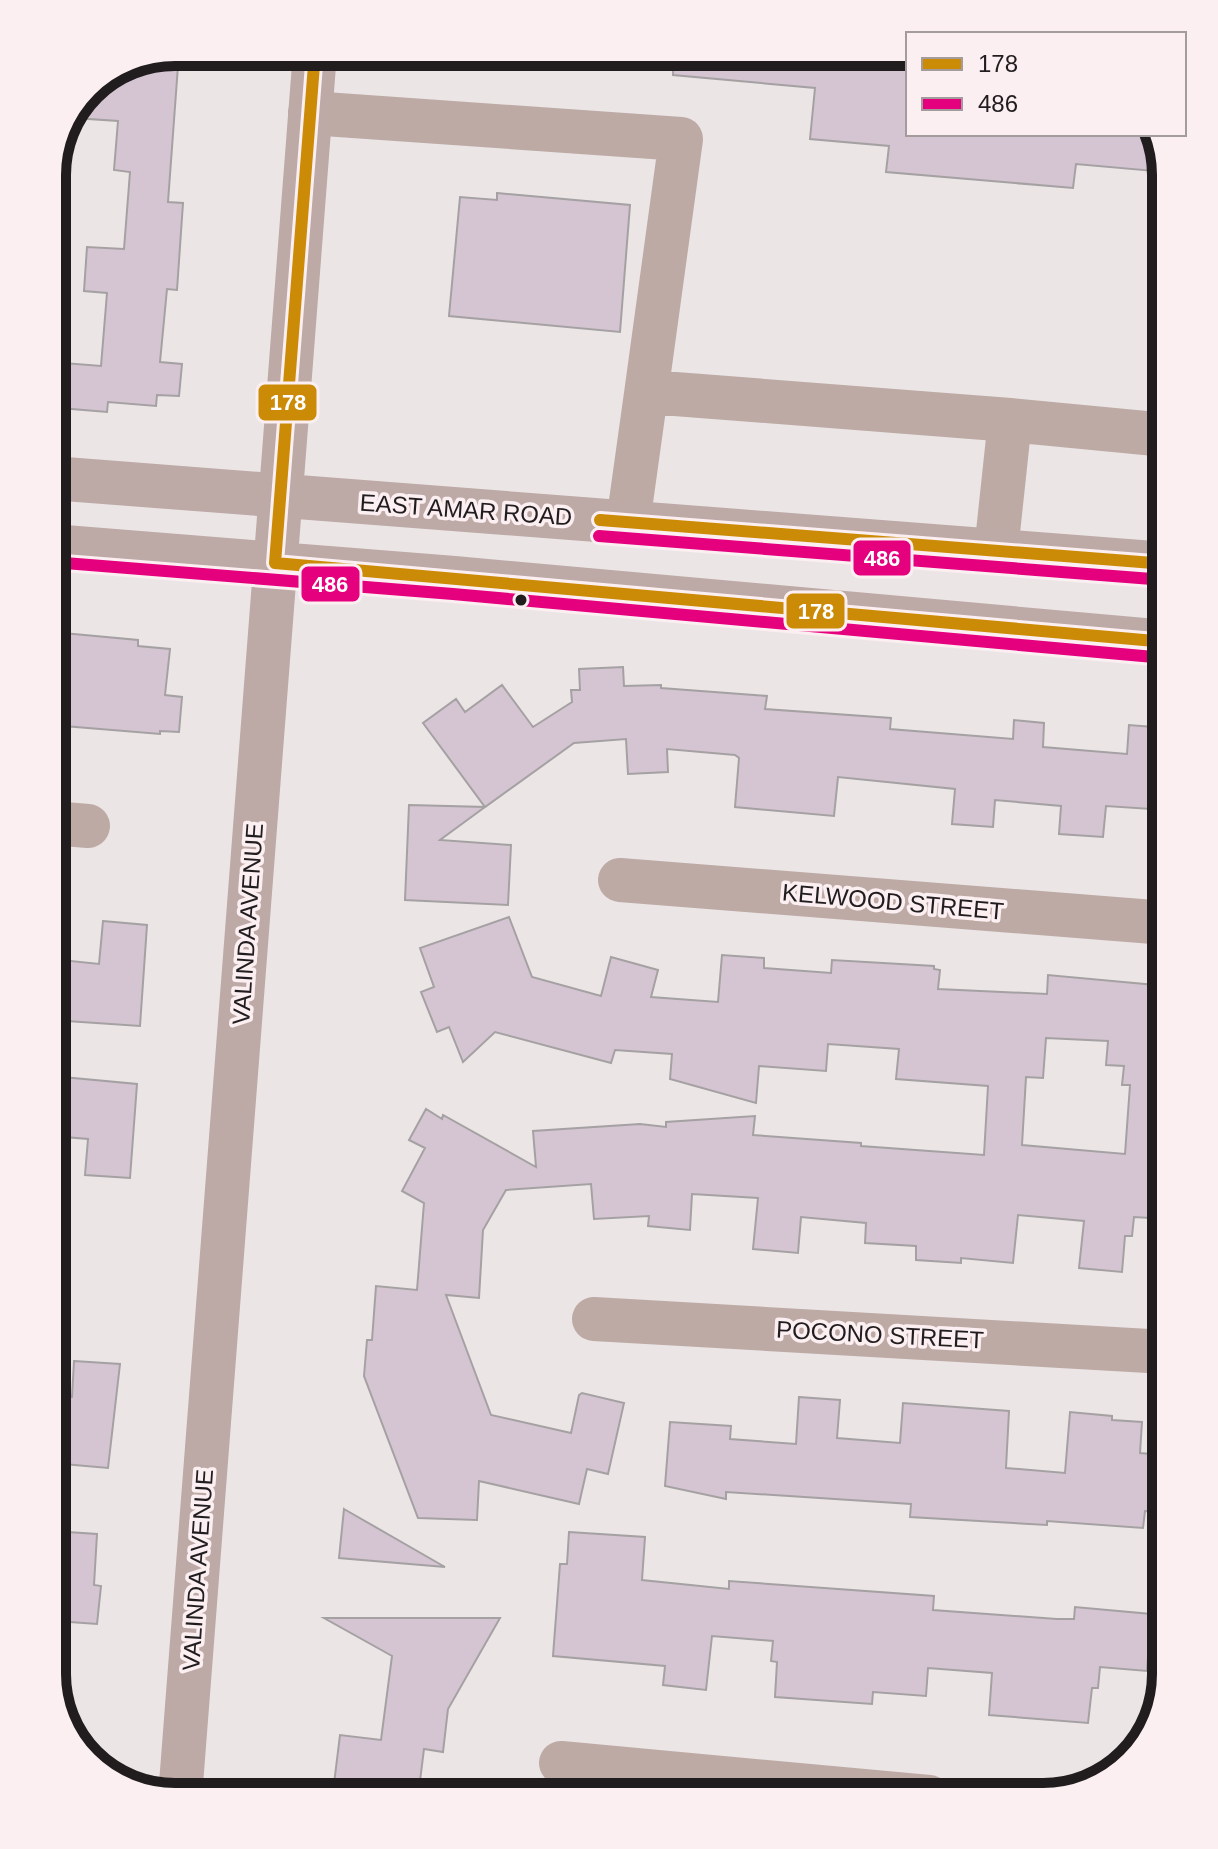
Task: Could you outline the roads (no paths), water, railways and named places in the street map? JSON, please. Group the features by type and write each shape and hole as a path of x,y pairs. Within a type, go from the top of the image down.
{"main road":[{"name":"VALINDA AVENUE","path":"181,1783 314,66"},
{"name":"EAST AMAR ROAD","path":"66,479 1152,563"},
{"path":"66,547 1152,641"}],"street":[{"path":"310,113 681,139 628,523"},
{"path":"646,394 1010,420 1152,434"},
{"path":"996,551 1010,420"},
{"name":"KELWOOD STREET","path":"620,880 1152,922"},
{"name":"POCONO STREET","path":"594,1319 1152,1351"},
{"path":"561,1763 777,1783"}]}
